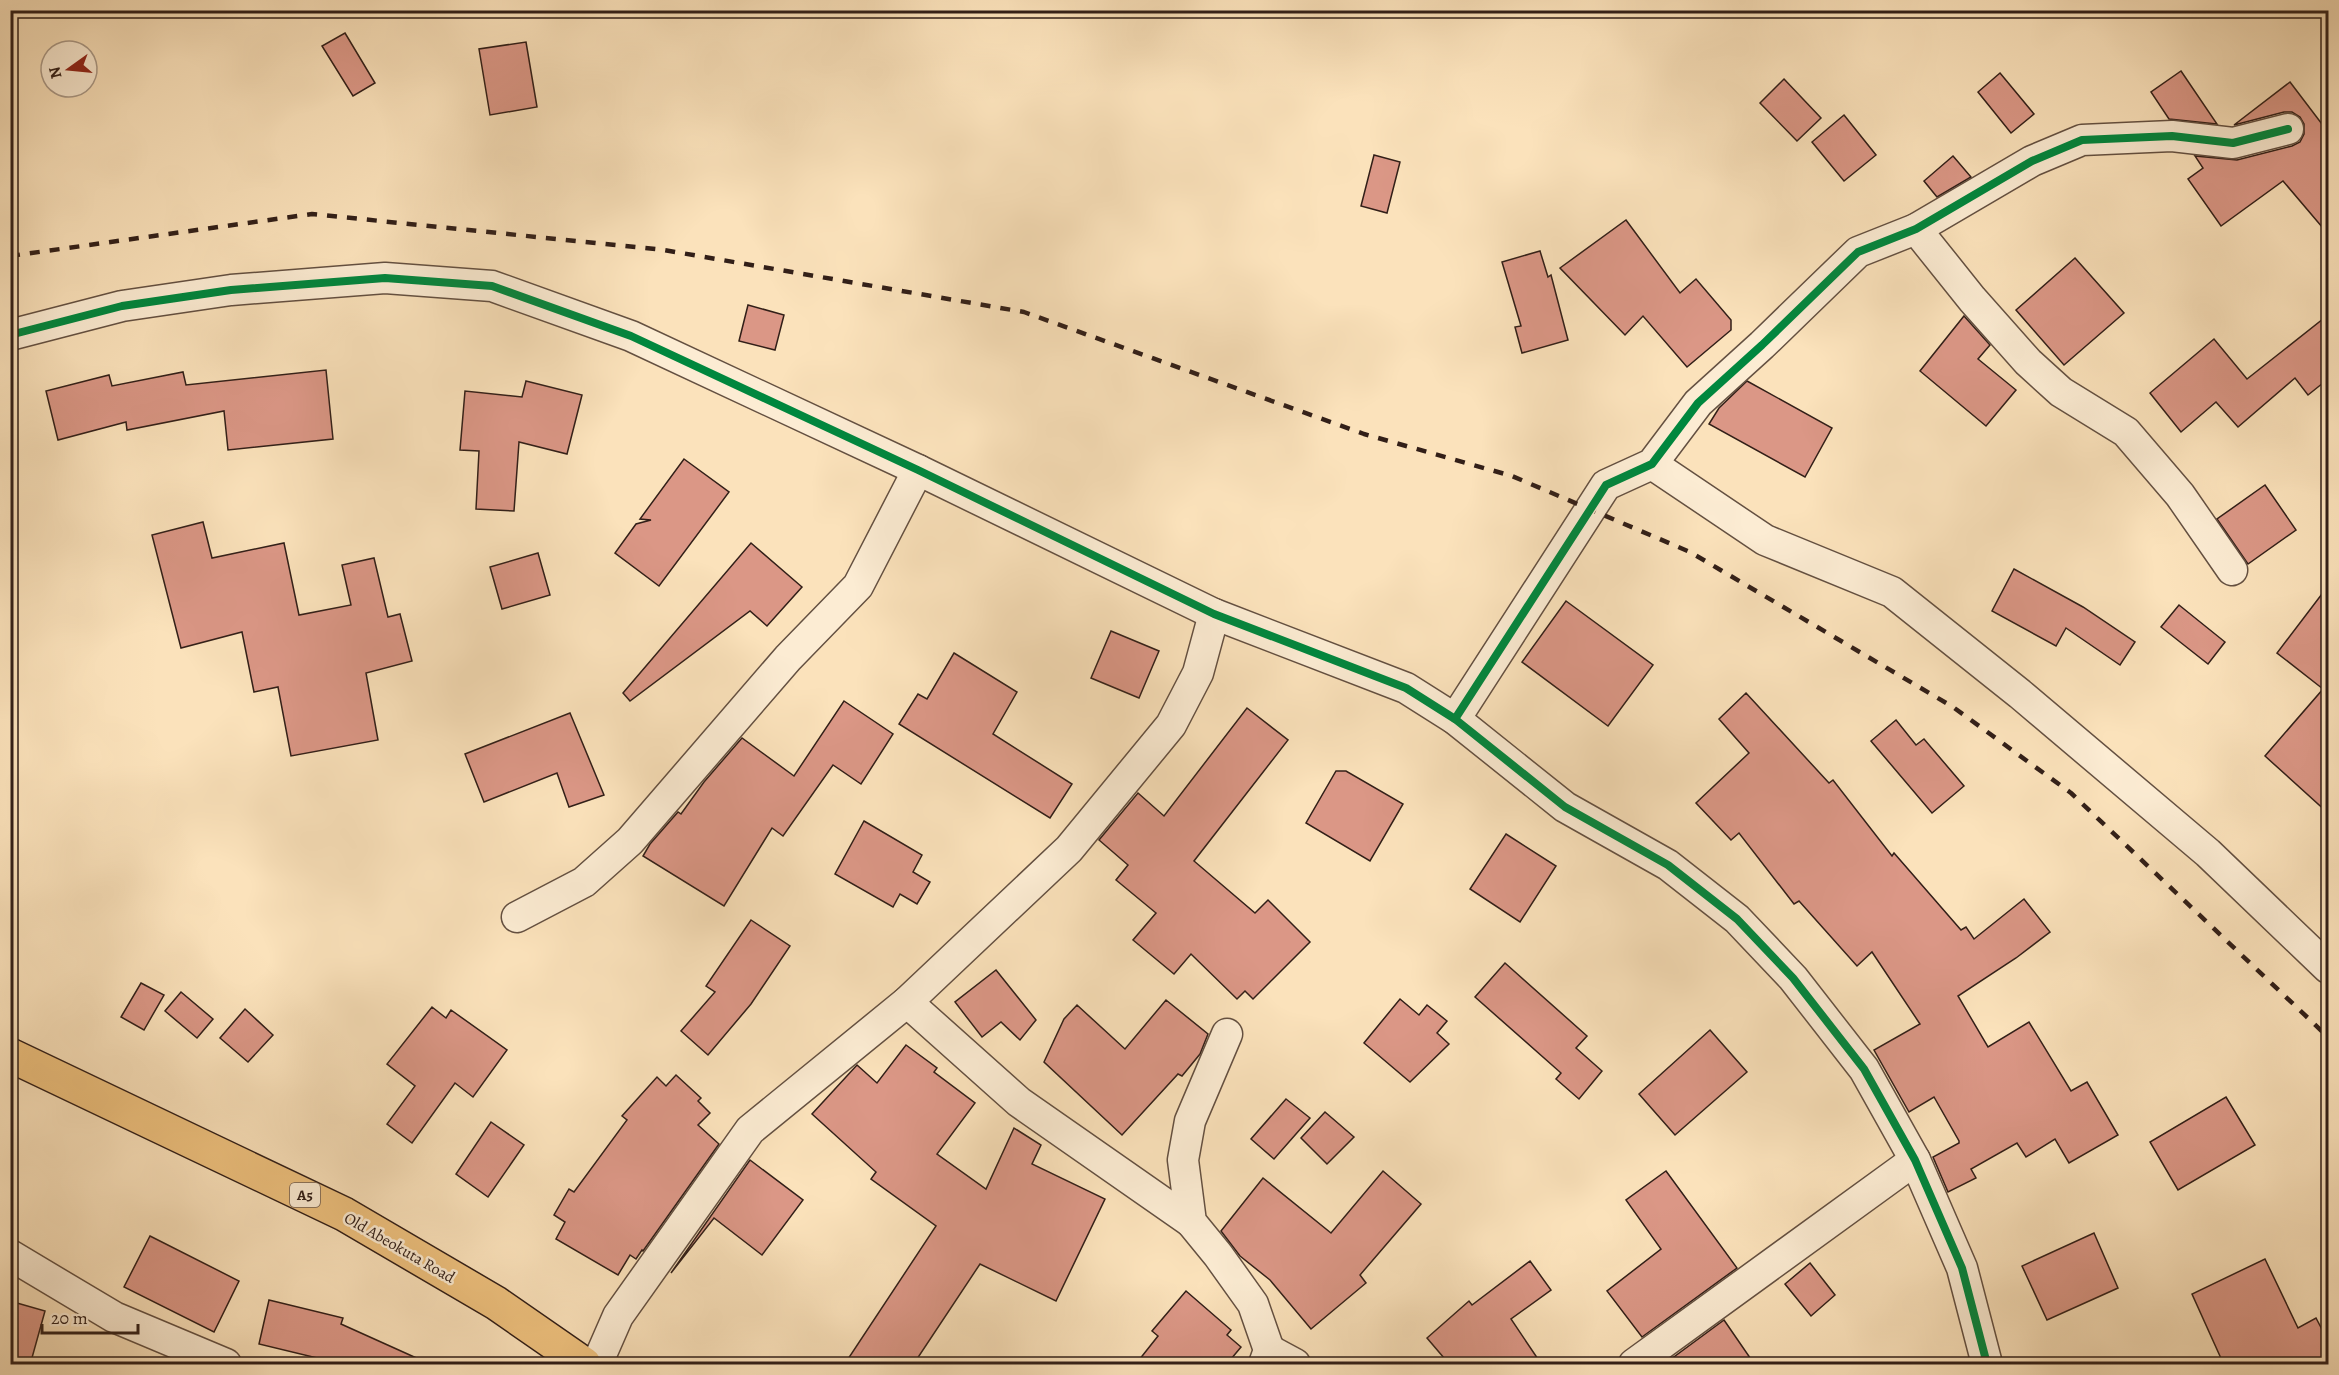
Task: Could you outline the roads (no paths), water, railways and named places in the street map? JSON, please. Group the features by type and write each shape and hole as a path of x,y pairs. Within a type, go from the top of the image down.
{"highway":[{"name":"Old Abeokuta Road","path":"10,1055 344,1214 496,1304 584,1365"}],"street":[{"path":"1455,718 1606,484 1652,464 1698,403 1858,252 1917,229 2032,161 2082,140 2172,136 2233,143 2288,129"},
{"path":"1917,229 1972,299 2028,362 2061,392 2126,432 2180,495 2232,570"},
{"path":"10,335 122,306 231,290 385,278 492,286 631,336 918,470 1214,614 1406,688 1455,718 1565,807 1668,865 1737,919 1793,978 1864,1069 1915,1160 1962,1268 1987,1365"},
{"path":"1652,464 1765,540 1892,592 2020,694 2199,845 2328,968"},
{"path":"517,917 584,882 630,841 788,658 858,586 918,470"},
{"path":"597,1365 618,1316 750,1130 907,1002 1070,849 1171,725 1198,673 1214,614"},
{"path":"907,1002 1019,1102 1191,1222 1218,1255 1252,1304 1266,1357 1295,1365"},
{"path":"1191,1222 1183,1160 1190,1121 1227,1034"},
{"path":"1634,1365 1915,1160"},
{"path":"10,1256 114,1317 226,1365"}],"railway":[{"path":"10,256 312,214 664,250 1024,312 1364,434 1512,476 1690,552 1953,707 2071,793 2328,1037"}]}
